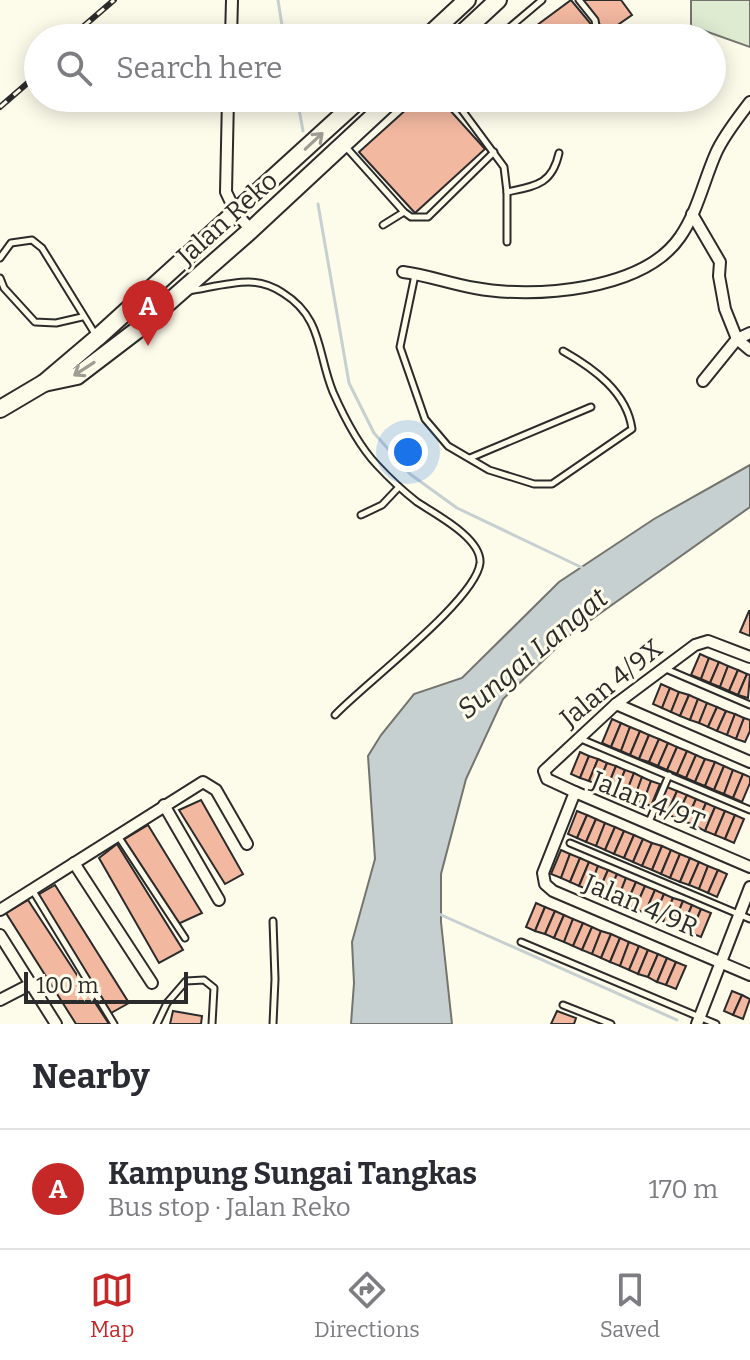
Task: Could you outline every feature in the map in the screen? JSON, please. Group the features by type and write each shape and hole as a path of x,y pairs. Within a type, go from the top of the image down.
{"main road":[{"path":"441,24 467,0"},
{"path":"472,24 498,0"},
{"name":"Jalan Reko","path":"0,409 44,383 97,338 346,112"},
{"name":"Jalan Reko","path":"44,383 77,376 136,331 378,112"}],"street":[{"path":"231,24 232,0"},
{"path":"403,272 475,288 515,293 615,280 660,257 680,236 718,149 750,102"},
{"path":"228,112 225,182 229,202 251,230"},
{"path":"692,214 720,262 719,276 725,309 737,339 750,350"},
{"path":"703,381 737,339 750,333"},
{"name":"Jalan 4/9X","path":"575,792 547,779 544,771 616,704 695,645 708,641 750,657"},
{"path":"616,704 750,762"},
{"path":"0,910 203,782 216,790 247,844"},
{"name":"Jalan 4/9T","path":"545,884 543,873 575,792 750,867"},
{"path":"164,805 219,900"},
{"path":"74,863 152,983"},
{"name":"Jalan 4/9R","path":"545,884 553,891 750,975"},
{"path":"698,1021 720,963 745,916 750,887"},
{"path":"0,935 56,1024"},
{"path":"0,1000 29,985"}],"lane":[{"path":"514,24 542,0"},
{"path":"579,0 596,24"},
{"path":"464,112 504,167 507,242"},
{"path":"343,144 404,212 417,218 428,217 494,152"},
{"path":"507,192 543,183 556,168 559,153"},
{"path":"383,225 404,212"},
{"path":"0,258 11,243 32,240 42,248 97,338"},
{"path":"416,274 400,347 425,419 448,446 489,470 534,484 552,484 632,429 630,415 612,386 563,351"},
{"path":"0,278 4,288 35,322 56,323 82,317"},
{"path":"180,292 251,282 274,287 297,302 310,317 318,335 332,391 351,428 376,464 399,487 471,541 480,555 479,567 464,592 391,667 366,684 335,715"},
{"path":"469,458 591,407"},
{"path":"361,515 382,505 399,487"},
{"path":"665,668 750,705"},
{"path":"578,737 750,810"},
{"path":"648,823 669,775"},
{"path":"117,836 185,938"},
{"path":"570,843 745,916"},
{"path":"32,890 114,1024"},
{"path":"273,921 273,1024"},
{"path":"521,942 698,1021 716,1024"},
{"path":"157,1024 167,1003 186,981 204,980 214,988 212,1024"},
{"path":"563,1005 611,1024"}],"green space":[{"path":"691,0 750,0 750,47 726,38 726,24 691,24"}],"water":[{"name":"Sungai Langat","path":"750,465 750,507 571,634 503,699 466,779 441,874 441,922 452,1024 351,1024 354,983 352,942 375,859 368,756 381,735 414,694 462,678 559,582 654,519"}],"building":[{"path":"571,0 591,24 539,24"},
{"path":"582,0 621,0 632,15 619,24 599,24"},
{"path":"403,112 452,112 485,149 415,213 359,152"},
{"path":"750,611 750,636 740,632"},
{"path":"700,654 709,658 701,679 691,675"},
{"path":"709,658 719,662 710,683 701,679"},
{"path":"719,662 728,666 720,687 710,683"},
{"path":"728,666 738,670 729,691 720,687"},
{"path":"738,670 747,674 738,695 729,691"},
{"path":"747,674 750,675 748,698 738,695"},
{"path":"661,684 670,688 662,708 653,704"},
{"path":"670,688 679,692 671,712 662,708"},
{"path":"679,692 689,695 680,716 671,712"},
{"path":"689,695 698,699 690,720 680,716"},
{"path":"698,699 707,703 699,723 690,720"},
{"path":"707,703 717,707 708,727 699,723"},
{"path":"717,707 726,711 717,731 708,727"},
{"path":"726,711 735,714 727,735 717,731"},
{"path":"735,714 744,718 736,739 727,735"},
{"path":"744,718 750,720 750,731 745,742 736,739"},
{"path":"612,719 621,723 611,747 602,743"},
{"path":"621,723 630,727 621,751 611,747"},
{"path":"630,727 640,731 630,755 621,751"},
{"path":"640,731 649,735 639,759 630,755"},
{"path":"649,735 659,739 649,762 639,759"},
{"path":"659,739 668,743 658,766 649,762"},
{"path":"668,743 677,747 667,770 658,766"},
{"path":"677,747 687,751 677,774 667,770"},
{"path":"687,751 696,755 686,778 677,774"},
{"path":"580,752 589,756 580,778 571,774"},
{"path":"696,755 705,759 695,782 686,778"},
{"path":"589,756 598,759 589,781 580,778"},
{"path":"598,759 607,763 598,785 589,781"},
{"path":"705,759 715,762 705,786 695,782"},
{"path":"715,762 724,766 714,790 705,786"},
{"path":"607,763 616,766 607,788 598,785"},
{"path":"616,766 625,770 616,792 607,788"},
{"path":"724,766 733,770 724,794 714,790"},
{"path":"625,770 634,773 625,796 616,792"},
{"path":"733,770 743,774 733,798 724,794"},
{"path":"634,773 642,777 634,799 625,796"},
{"path":"743,774 750,777 750,783 742,802 733,798"},
{"path":"642,777 651,781 643,803 634,799"},
{"path":"651,781 660,784 651,806 643,803"},
{"path":"667,787 677,791 667,814 657,810"},
{"path":"677,791 687,795 676,818 667,814"},
{"path":"687,795 696,799 686,822 676,818"},
{"path":"696,799 706,803 696,826 686,822"},
{"path":"201,800 243,874 225,884 179,810"},
{"path":"706,803 715,807 705,831 696,826"},
{"path":"715,807 725,811 715,835 705,831"},
{"path":"577,811 587,815 577,838 568,834"},
{"path":"725,811 735,815 725,839 715,835"},
{"path":"587,815 596,819 586,842 577,838"},
{"path":"735,815 744,819 734,843 725,839"},
{"path":"596,819 605,823 596,846 586,842"},
{"path":"605,823 615,827 605,850 596,846"},
{"path":"148,825 202,913 178,924 123,840"},
{"path":"615,827 624,831 614,854 605,850"},
{"path":"624,831 634,835 624,858 614,854"},
{"path":"634,835 643,839 633,862 624,858"},
{"path":"643,839 652,843 642,866 633,862"},
{"path":"652,843 662,846 652,870 642,866"},
{"path":"117,844 183,950 159,963 99,858"},
{"path":"662,846 671,850 661,874 652,870"},
{"path":"561,850 570,854 561,878 551,874"},
{"path":"671,850 680,854 670,878 661,874"},
{"path":"570,854 580,858 570,882 561,878"},
{"path":"680,854 690,858 680,882 670,878"},
{"path":"580,858 589,862 579,886 570,882"},
{"path":"690,858 699,862 689,885 680,882"},
{"path":"589,862 598,866 589,890 579,886"},
{"path":"699,862 708,866 699,889 689,885"},
{"path":"598,866 608,870 598,893 589,890"},
{"path":"708,866 718,870 708,893 699,889"},
{"path":"608,870 617,874 607,897 598,893"},
{"path":"718,870 727,874 717,897 708,893"},
{"path":"617,874 626,878 617,901 607,897"},
{"path":"626,878 636,882 626,905 617,901"},
{"path":"636,882 645,886 635,909 626,905"},
{"path":"55,885 129,1003 111,1013 36,896"},
{"path":"645,886 655,890 645,913 635,909"},
{"path":"655,890 664,894 654,917 645,913"},
{"path":"664,894 673,898 663,921 654,917"},
{"path":"673,898 683,901 673,925 663,921"},
{"path":"28,900 109,1024 76,1024 6,913"},
{"path":"683,901 692,905 682,929 673,925"},
{"path":"536,903 545,907 535,931 526,927"},
{"path":"692,905 701,909 691,933 682,929"},
{"path":"545,907 555,911 545,934 535,931"},
{"path":"701,909 711,913 701,937 691,933"},
{"path":"555,911 564,915 554,938 545,934"},
{"path":"564,915 573,919 564,942 554,938"},
{"path":"573,919 583,923 573,946 564,942"},
{"path":"583,923 592,927 582,950 573,946"},
{"path":"592,927 601,931 592,954 582,950"},
{"path":"601,931 611,934 601,958 592,954"},
{"path":"611,934 620,938 610,962 601,958"},
{"path":"620,938 629,942 620,966 610,962"},
{"path":"629,942 639,946 629,970 620,966"},
{"path":"639,946 648,950 638,974 629,970"},
{"path":"648,950 658,954 648,977 638,974"},
{"path":"658,954 667,958 657,982 648,977"},
{"path":"667,958 676,962 666,985 657,982"},
{"path":"676,962 686,966 676,989 666,985"},
{"path":"732,991 742,995 733,1015 724,1011"},
{"path":"742,995 750,999 743,1019 733,1015"},
{"path":"173,1011 202,1016 201,1024 170,1024"},
{"path":"557,1011 576,1018 574,1024 551,1024"}],"waterway":[{"path":"278,0 282,24"},
{"path":"300,112 303,131"},
{"name":"Sungai Langat","path":"318,204 349,383 374,433 410,474 457,508 585,569"},
{"path":"439,914 677,1020"}],"railway":[{"path":"86,24 114,0"},
{"path":"0,107 24,86"}],"place":[{"name":"Kampung Sungai Tangkas","path":"148,346"}]}
